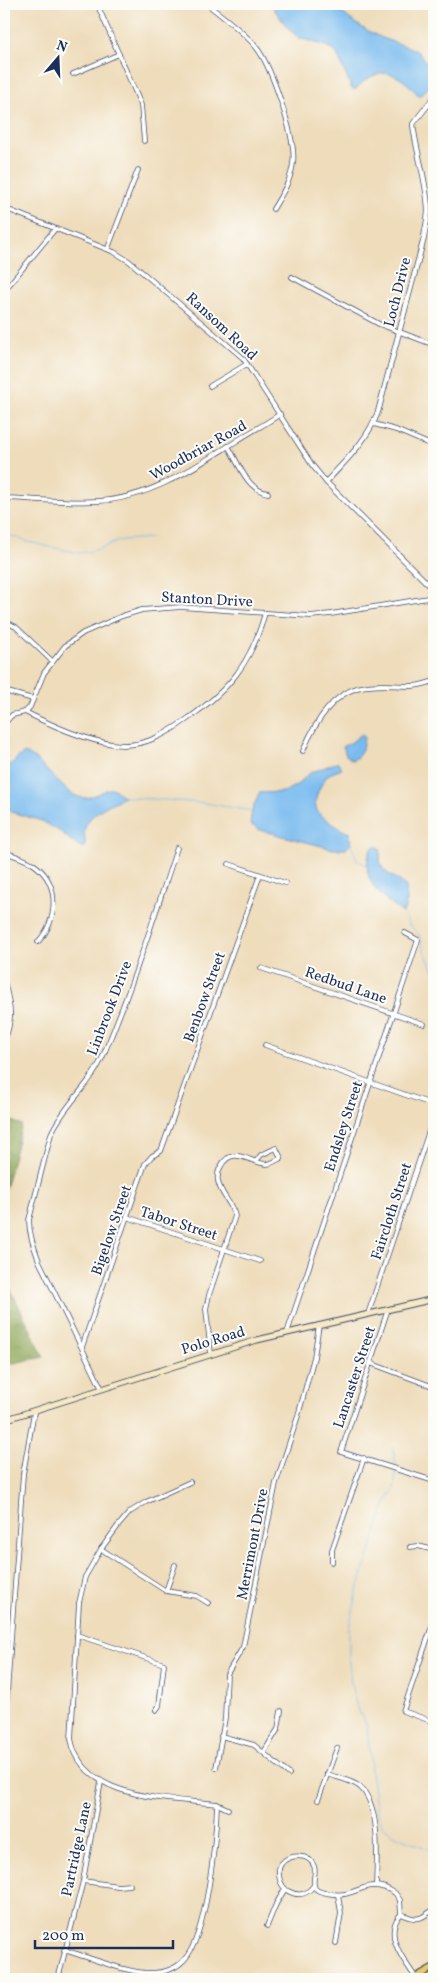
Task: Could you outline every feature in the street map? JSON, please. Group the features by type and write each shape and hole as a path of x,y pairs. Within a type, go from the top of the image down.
{"main road":[{"name":"Polo Road","path":"4,1420 211,1354 319,1325 434,1299"},
{"path":"415,1979 434,1967"}],"street":[{"path":"97,4 141,104 144,141"},
{"path":"207,4 244,33 258,49 278,94 292,145 294,161 287,186 273,209"},
{"path":"73,74 119,54"},
{"name":"Loch Drive","path":"326,482 355,452 374,424 424,238 428,211 423,171 415,143 413,124 434,97"},
{"path":"108,248 138,170"},
{"name":"Ransom Road","path":"4,208 55,230 108,248 128,261 225,342 247,364 312,465 326,482 433,587"},
{"path":"4,291 55,230"},
{"path":"292,277 399,333 434,344"},
{"path":"210,386 247,364"},
{"name":"Woodbriar Road","path":"4,498 100,501 142,493 161,485 280,414"},
{"path":"374,424 396,430 428,444"},
{"path":"228,446 250,484 260,492 268,493"},
{"name":"Stanton Drive","path":"25,712 44,673 65,646 83,633 122,616 142,610 181,607 310,616 434,597"},
{"path":"4,724 12,715 25,712 74,734 114,743 137,744 154,740 200,711 230,684 252,649 265,613"},
{"path":"4,621 16,627 52,661"},
{"path":"303,751 312,731 329,707 336,700 357,688 414,686 434,681"},
{"path":"4,691 33,699"},
{"name":"Linbrook Drive","path":"102,1389 39,1261 32,1242 29,1220 51,1134 56,1124 95,1072 104,1055 138,966 177,848"},
{"path":"4,852 23,858 36,866 47,879 53,894 54,911 50,925 38,942"},
{"path":"229,864 285,883"},
{"name":"Benbow Street","path":"170,1126 260,875"},
{"name":"Endsley Street","path":"287,1333 418,940 405,933"},
{"name":"Redbud Lane","path":"261,968 424,1024"},
{"path":"4,981 10,1008 10,1026 4,1041"},
{"path":"265,1045 434,1105"},
{"name":"Faircloth Street","path":"368,1314 434,1116"},
{"name":"Bigelow Street","path":"82,1347 146,1164 152,1156 161,1151 170,1126"},
{"path":"225,1250 234,1214 220,1190 217,1178 218,1172 223,1163 233,1157 242,1156 268,1164 281,1158 276,1148 261,1155 257,1160"},
{"name":"Tabor Street","path":"127,1217 260,1261"},
{"name":"Tabor Street","path":"211,1354 206,1309 225,1250"},
{"name":"Lancaster Street","path":"364,1458 341,1452 388,1309"},
{"name":"Merrimont Drive","path":"216,1768 225,1718 227,1674 243,1647 276,1483 298,1416 314,1357 319,1325"},
{"path":"370,1363 434,1385"},
{"path":"4,1734 23,1474 34,1412"},
{"path":"332,1562 332,1550 364,1458 434,1481"},
{"path":"190,1482 139,1506 124,1518 101,1549 82,1584 71,1739 78,1758 101,1782 120,1791 217,1804 228,1809"},
{"path":"410,1547 418,1546 434,1550"},
{"path":"101,1549 166,1591 197,1596 208,1603"},
{"path":"166,1591 175,1565"},
{"path":"434,1620 403,1711 434,1722"},
{"path":"77,1635 164,1664 159,1706 156,1710"},
{"path":"264,1752 278,1729 281,1711"},
{"path":"221,1736 254,1745 289,1774"},
{"path":"318,1800 337,1748"},
{"path":"327,1774 356,1785 366,1795 377,1831 376,1885"},
{"name":"Partridge Lane","path":"58,1979 83,1881 101,1782"},
{"path":"64,1950 119,1967 147,1973 166,1971 184,1960 196,1938 207,1892 215,1844 217,1804"},
{"path":"314,1885 309,1892 303,1894 292,1893 285,1889 279,1879 280,1866 287,1859 297,1856 305,1858 313,1864 314,1885 319,1891 338,1895 376,1885 392,1890 398,1896 401,1904 401,1914 396,1919 395,1942 398,1952 415,1979"},
{"path":"83,1881 118,1886 130,1885"},
{"path":"267,1926 276,1904 285,1889"},
{"path":"336,1943 341,1913 338,1895"},
{"path":"401,1914 419,1919 434,1908"}],"green space":[{"path":"4,1118 22,1125 4,1193"},
{"path":"4,1276 44,1357 4,1365"}],"water":[{"path":"274,4 334,4 366,30 418,52 432,72 431,84 419,96 397,76 381,73 365,81 356,89 352,89 336,52 326,46 299,38 288,28 273,8"},
{"path":"362,734 364,737 361,751 352,760 346,755 343,746 349,744"},
{"path":"25,753 39,763 62,786 77,796 87,798 113,788 124,797 101,809 91,818 85,828 84,848 76,845 61,832 42,821 4,810 4,767 10,765"},
{"path":"338,762 342,769 328,775 319,790 315,804 317,811 323,817 344,831 350,832 351,844 346,849 333,849 260,830 250,824 252,811 259,793 284,792 298,784 310,773"},
{"path":"375,846 380,848 380,861 383,868 406,887 407,901 403,913 389,903 372,884 367,868 368,857"}],"waterway":[{"path":"4,533 28,542 79,553 93,551 122,540 151,538"},
{"path":"124,797 204,803 252,811"},
{"path":"351,844 357,860 367,865"},
{"path":"403,913 409,925 419,934 425,953 434,971"},
{"path":"393,1448 396,1467"},
{"path":"396,1471 394,1489 385,1505 359,1585 349,1628 349,1664 351,1684 357,1708 367,1726 378,1817 383,1827 397,1836 434,1851"}]}
